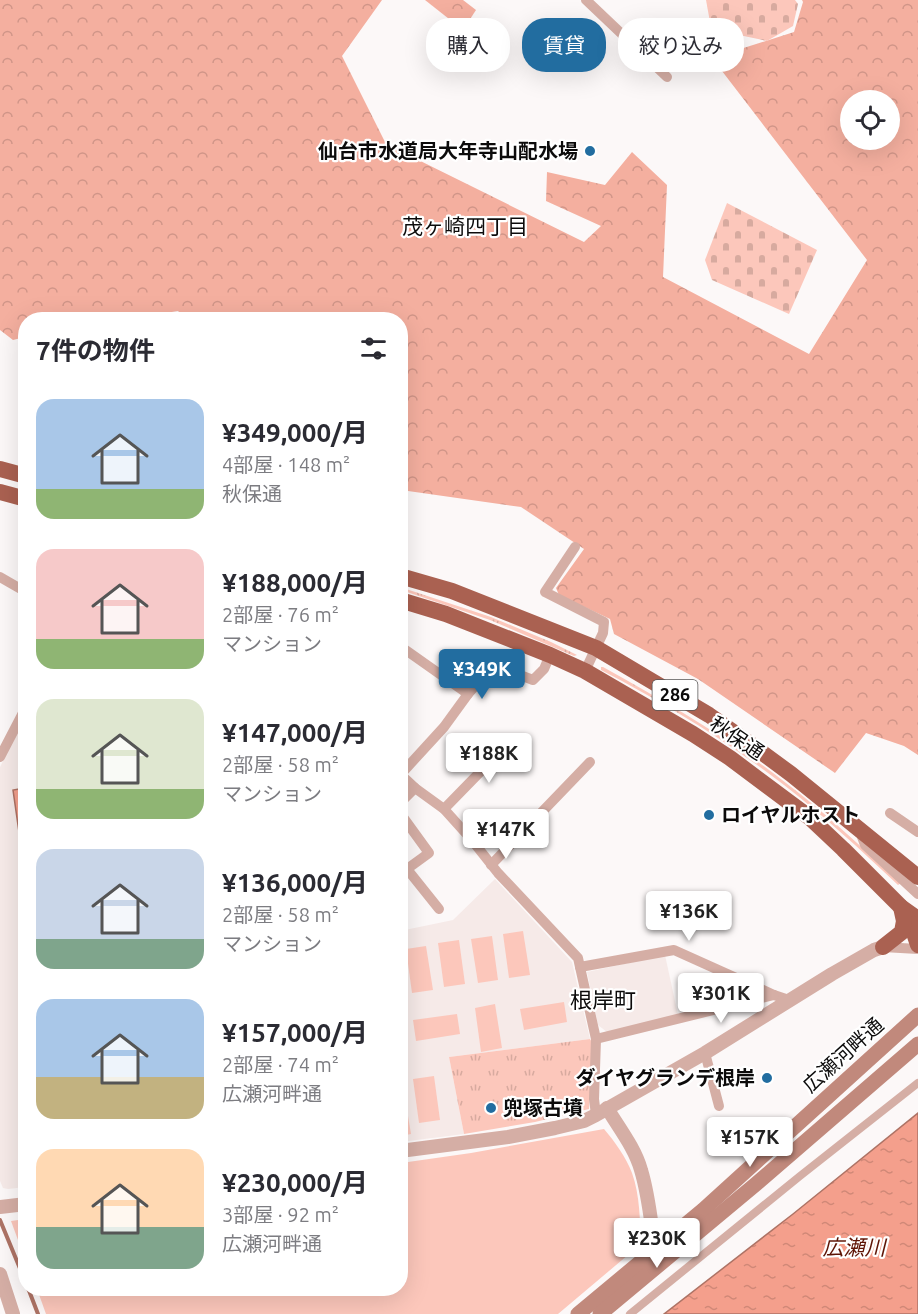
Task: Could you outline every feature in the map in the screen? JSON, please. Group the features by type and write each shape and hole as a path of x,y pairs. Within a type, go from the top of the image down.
{"highway":[{"path":"0,469 18,474"},
{"path":"0,492 18,497"},
{"name":"秋保通","path":"408,578 452,591 596,648 709,715 791,774 858,828 914,886"},
{"name":"秋保通","path":"408,602 446,614 585,671 693,734 775,790 808,817 901,907 918,919"},
{"path":"883,947 903,932 901,907"},
{"path":"901,907 913,930 918,947"}],"main road":[{"name":"広瀬河畔通","path":"578,1314 709,1204 918,1016"},
{"name":"広瀬河畔通","path":"600,1314 756,1184 918,1044"}],"street":[{"path":"586,0 667,77"},
{"path":"575,547 545,592 604,622 603,633 585,671"},
{"path":"0,577 18,587"},
{"path":"408,652 468,694"},
{"path":"408,766 444,727 468,694 494,665 533,680 544,669 550,655"},
{"path":"0,757 18,722"},
{"path":"444,809 483,769 470,751"},
{"path":"491,865 590,762"},
{"path":"408,781 444,809 491,865 578,958 596,1039 594,1099 633,1152 641,1169 649,1204 655,1249"},
{"path":"408,795 415,788"},
{"path":"890,813 918,832"},
{"path":"408,824 429,853 408,868"},
{"path":"408,870 439,909"},
{"path":"408,1150 508,1137 584,1121 705,1053 874,950 883,947 918,947"},
{"path":"580,967 674,950 789,1000"},
{"path":"596,1039 774,995"},
{"path":"705,1053 719,1106"},
{"path":"630,1314 918,1083"},
{"path":"3,1207 18,1205"},
{"path":"0,1274 13,1314"}],"shaded area":[{"path":"18,733 18,1188 8,1189 3,1188 0,1181 0,767"},
{"path":"495,879 572,962 590,1039 449,1057 464,1134 408,1141 408,929 453,920"},
{"path":"665,955 678,1015 607,1032 598,1025 587,972"}],"green space":[{"path":"0,0 382,0 342,56 386,144 584,242 601,226 546,201 547,172 605,185 632,152 667,185 663,277 809,354 867,260 723,72 744,72 744,48 794,32 802,0 918,0 918,755 904,746 866,733 835,773 698,679 614,634 610,619 559,595 556,588 584,549 521,507 408,491 408,312 18,312 18,339 13,340 0,330"},
{"path":"425,0 463,0 476,10 471,18 448,18"},
{"path":"706,0 795,0 798,4 793,26 767,41 744,36 744,18 709,18"},
{"path":"727,203 817,250 789,314 712,280 705,260"},
{"path":"408,590 491,617 577,655 574,656 490,620 408,592"},
{"path":"601,667 697,721 742,751 816,806 901,883 898,885 828,821 740,753 695,723 601,670"},
{"path":"523,931 530,975 509,978 503,934"},
{"path":"492,936 498,980 478,983 471,939"},
{"path":"459,940 465,984 444,987 438,943"},
{"path":"426,946 433,990 412,993 408,949"},
{"path":"564,1002 567,1022 524,1030 520,1009"},
{"path":"495,1004 502,1048 481,1052 475,1008"},
{"path":"457,1014 460,1034 416,1041 413,1020"},
{"path":"590,1039 593,1044 589,1109 535,1122 464,1134 449,1057"},
{"path":"434,1076 440,1120 419,1123 413,1079"},
{"path":"408,1116 411,1134 408,1135"},
{"path":"604,1129 627,1161 635,1181 641,1244 558,1314 46,1314 40,1296 408,1296 408,1162"},
{"path":"18,1220 18,1240 11,1221"}],"water":[{"path":"18,789 18,825 13,790"},
{"name":"広瀬川","path":"918,1113 918,1314 664,1314 793,1214"}],"waterway":[{"path":"0,1220 18,1264"},
{"path":"31,1296 38,1314"}],"place":[{"name":"仙台市水道局大年寺山配水場","path":"590,151"},
{"name":"ロイヤルホスト","path":"709,815"},
{"name":"ダイヤグランデ根岸","path":"767,1078"},
{"name":"兜塚古墳","path":"491,1108"}],"district":[{"name":"茂ヶ崎四丁目","path":"465,227"},
{"name":"根岸町","path":"603,1000"}]}
